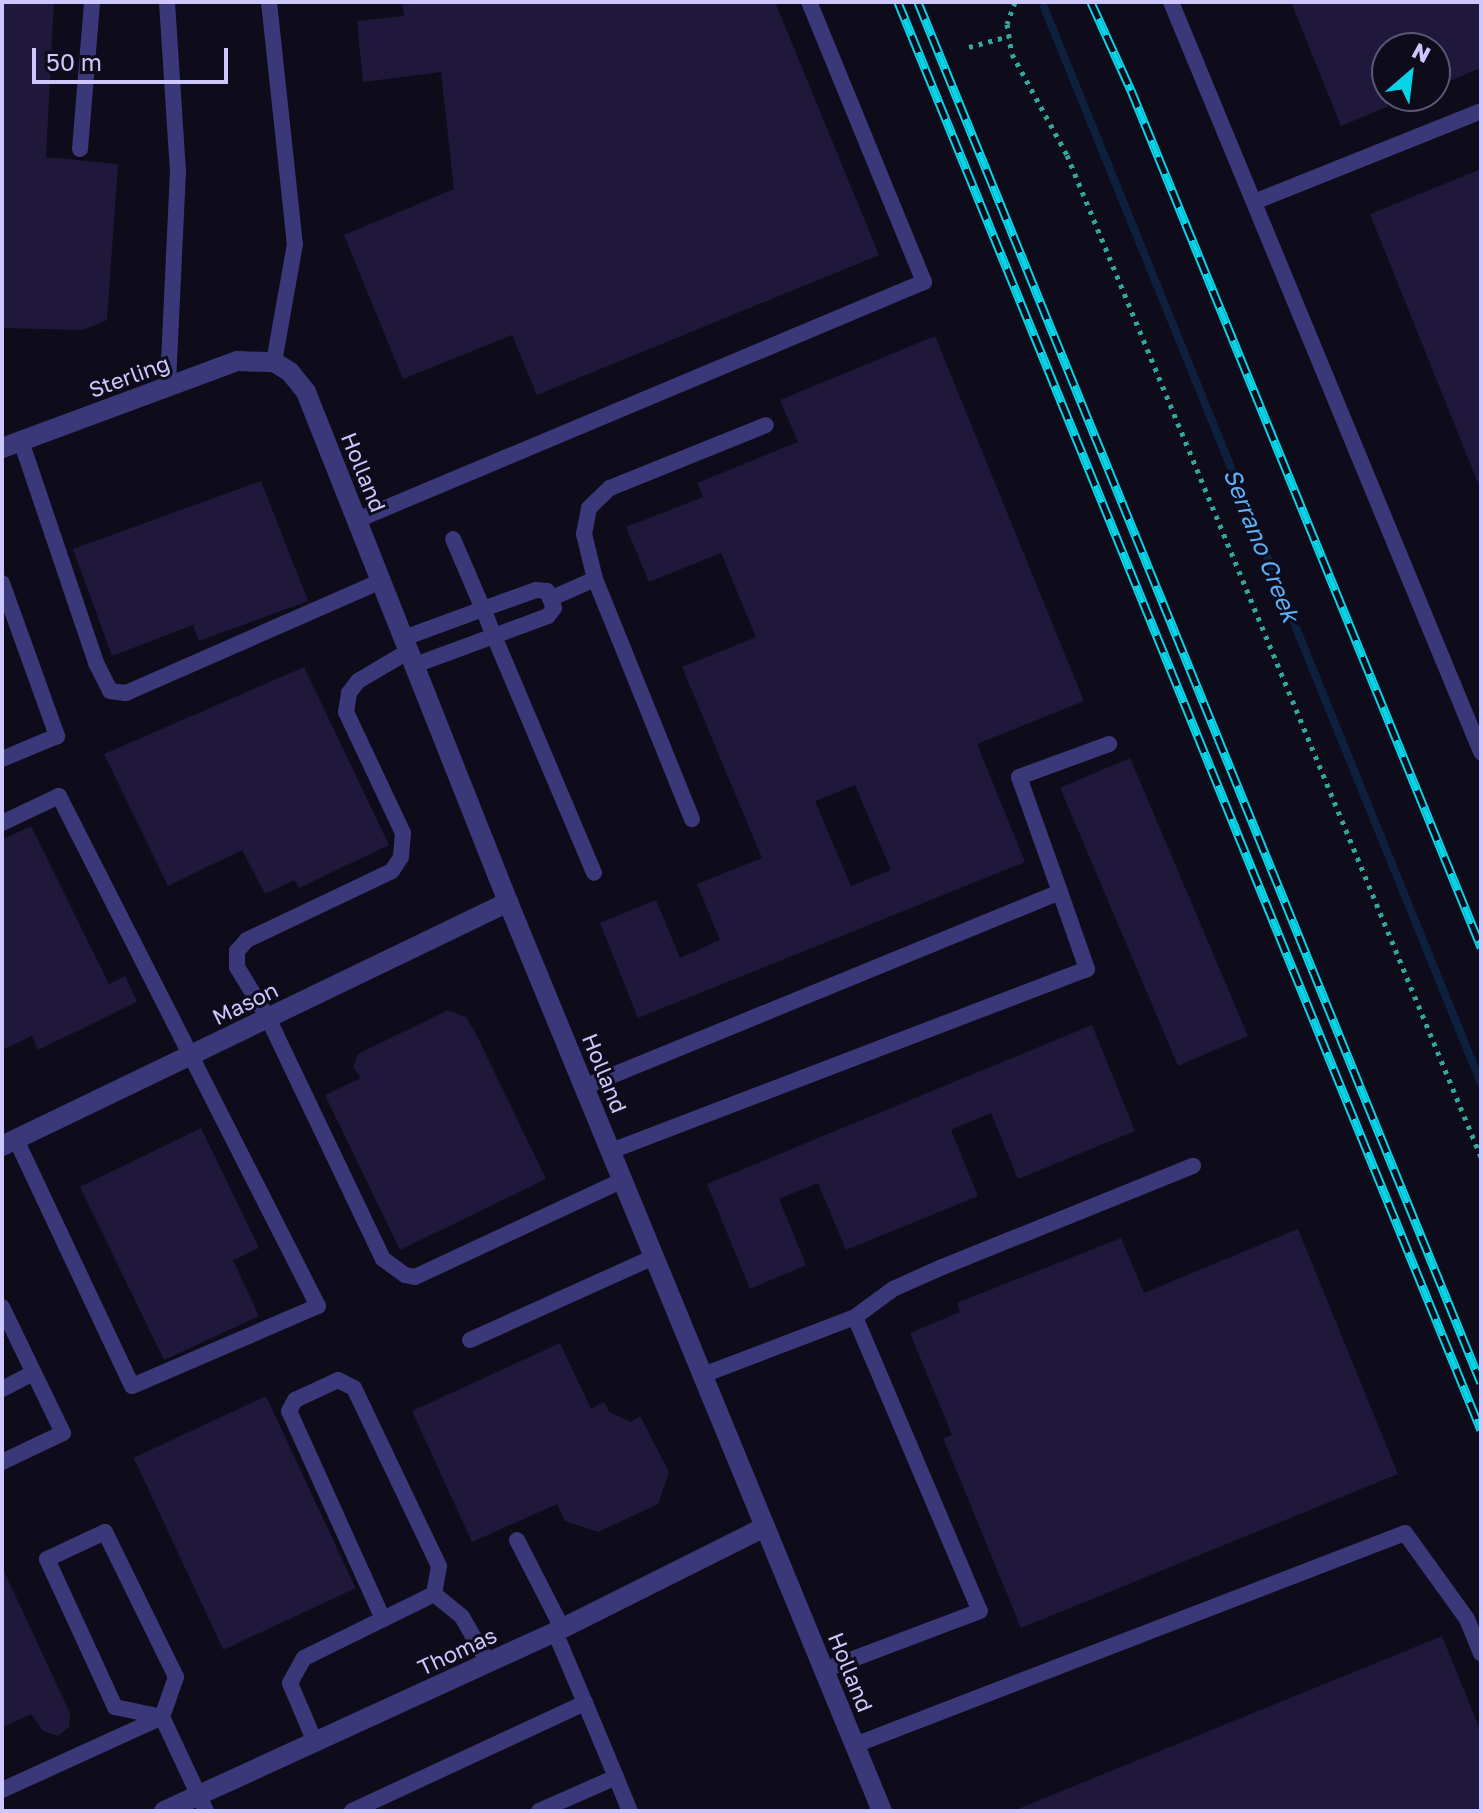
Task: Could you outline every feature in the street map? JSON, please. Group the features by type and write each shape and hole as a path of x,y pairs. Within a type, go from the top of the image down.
{"street":[{"name":"Sterling","path":"11,444 237,361 274,362"},
{"name":"Holland","path":"274,362 290,372 306,392 508,902 882,1811"},
{"name":"Mason","path":"9,1143 508,902"},
{"name":"Thomas","path":"164,1811 202,1803 315,1742 559,1630 765,1527"}],"lane":[{"path":"80,149 92,2"},
{"path":"167,2 178,171 168,386"},
{"path":"269,2 295,244 274,362"},
{"path":"357,520 924,282 809,2"},
{"path":"1171,2 1481,752"},
{"path":"1254,202 1481,111"},
{"path":"692,819 595,579 584,534 589,508 610,488 766,425"},
{"path":"11,444 96,663 110,691 126,693 381,581"},
{"path":"453,539 594,873"},
{"path":"552,598 595,579"},
{"path":"2,583 57,736 2,759"},
{"path":"409,651 494,636 548,616 554,608 552,598 547,591 536,590 483,609 409,651 358,681 349,693 346,712 403,833 401,857 392,871 247,940 237,951 237,967 268,1018 383,1259 405,1275 415,1277 623,1180"},
{"path":"611,1151 1087,969 1019,777 1109,744"},
{"path":"2,823 59,796 318,1306 132,1386 9,1143"},
{"path":"584,1087 1060,892"},
{"path":"703,1375 855,1317 893,1289 928,1273 1193,1166"},
{"path":"470,1340 654,1257"},
{"path":"2,1307 63,1433 2,1462"},
{"path":"824,1670 980,1611 855,1317"},
{"path":"2,1389 33,1373"},
{"path":"383,1619 289,1411 295,1400 338,1380 354,1388 439,1566 434,1594"},
{"path":"162,1717 115,1707 47,1559 105,1532 176,1677 162,1717 202,1803"},
{"path":"855,1745 1405,1533 1467,1619 1481,1653"},
{"path":"517,1540 559,1630 585,1703 630,1811"},
{"path":"315,1742 290,1683 304,1658 434,1594"},
{"path":"434,1594 462,1617 488,1662"},
{"path":"352,1811 585,1703"},
{"path":"2,1790 162,1717"},
{"path":"539,1811 616,1777"}],"path":[{"path":"1015,2 1007,24 1012,54 1067,155 1481,1157"},
{"path":"969,47 1009,36"}],"building":[{"path":"2,2 54,2 46,157 118,164 107,320 83,330 2,328"},
{"path":"402,2 775,2 879,255 537,395 512,335 403,379 344,235 454,189 441,72 363,82 357,21 404,16"},
{"path":"1291,2 1481,2 1481,68 1451,80 1451,32 1371,32 1371,112 1375,112 1341,126"},
{"path":"1481,169 1481,487 1480,488 1370,214"},
{"path":"935,336 1084,701 977,744 1025,862 638,1018 600,923 656,900 680,958 720,940 697,884 762,858 682,667 756,637 721,553 649,582 626,527 703,497 697,483 798,442 780,400","holes":["855,785 891,870 851,886 815,801"]},
{"path":"261,481 308,601 199,641 193,625 112,656 73,549"},
{"path":"304,667 389,845 299,888 294,880 265,894 242,850 168,886 104,754"},
{"path":"1130,758 1248,1036 1178,1066 1060,788"},
{"path":"31,826 109,984 125,976 137,1002 38,1050 32,1036 2,1050 2,840"},
{"path":"448,1010 466,1017 476,1034 546,1179 400,1250 325,1095 361,1078 353,1067 358,1054"},
{"path":"1092,1025 1135,1131 1018,1179 991,1113 951,1130 978,1196 846,1250 818,1183 779,1199 806,1265 750,1289 707,1184"},
{"path":"201,1128 259,1248 233,1260 259,1316 164,1360 80,1187"},
{"path":"1298,1229 1398,1474 1021,1628 943,1438 952,1435 910,1333 960,1312 957,1303 1121,1238 1144,1293"},
{"path":"560,1343 591,1409 604,1402 609,1412 631,1422 640,1416 669,1472 658,1504 598,1532 565,1521 557,1504 472,1542 412,1411"},
{"path":"266,1396 356,1588 223,1650 134,1458"},
{"path":"2,1567 70,1713 69,1727 58,1736 43,1731 31,1714 2,1728"},
{"path":"1442,1636 1481,1732 1481,1811 1013,1811"}],"waterway":[{"name":"Serrano Creek","path":"1044,7 1481,1083"}],"railway":[{"path":"898,2 1481,1430"},
{"path":"918,2 1481,1383"},
{"path":"1091,2 1131,90 1481,947"}]}
